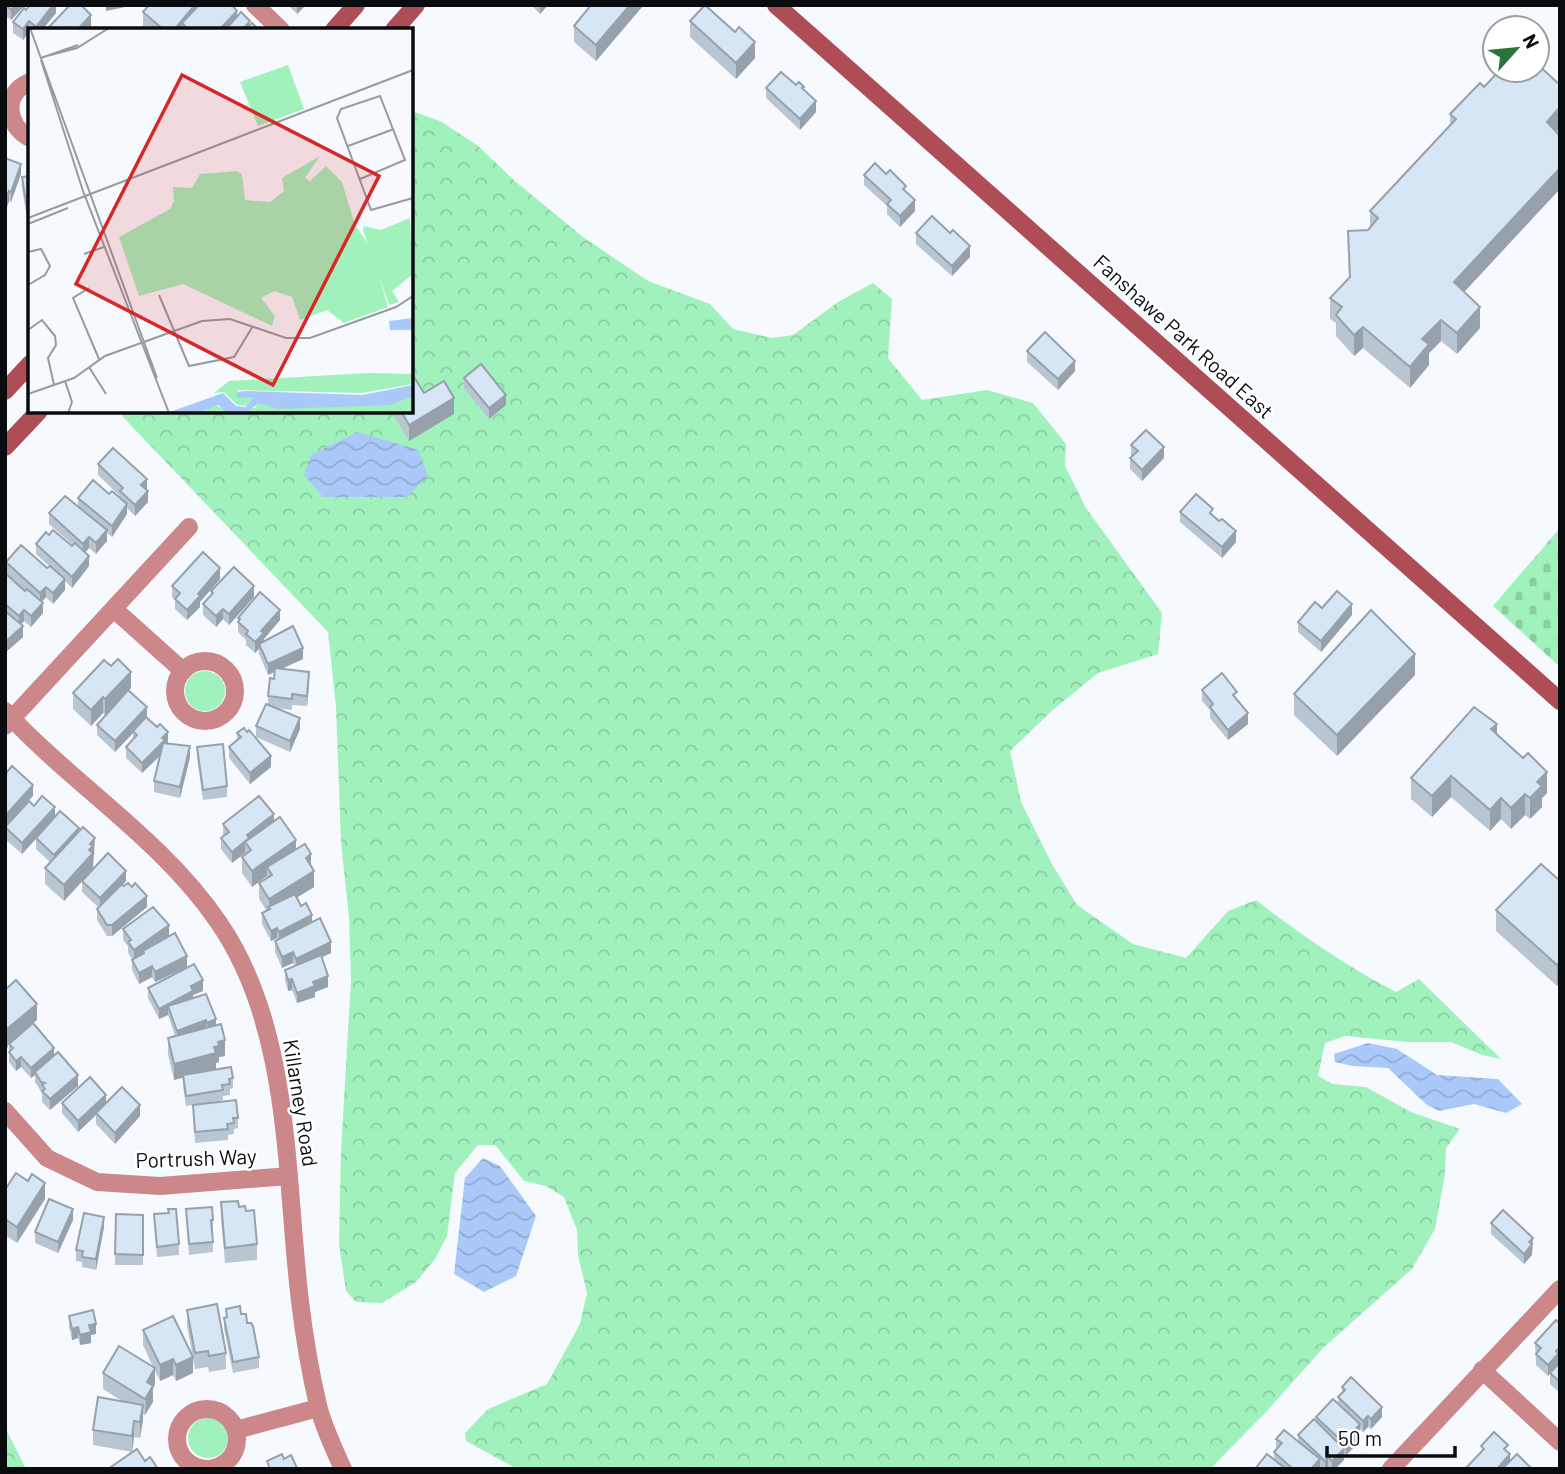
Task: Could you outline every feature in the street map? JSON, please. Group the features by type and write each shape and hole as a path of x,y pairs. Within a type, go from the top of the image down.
{"main road":[{"path":"336,28 356,5"},
{"path":"396,28 416,5"},
{"name":"Fanshawe Park Road East","path":"776,5 1560,701"},
{"path":"5,391 28,366"},
{"path":"5,447 37,413"}],"street":[{"path":"255,5 279,28"},
{"path":"17,84 12,98 11,118 15,127 28,137"},
{"path":"8,719 115,610 189,527"},
{"path":"115,610 183,671"},
{"name":"Killarney Road","path":"8,719 168,861 219,922 244,966 276,1066 300,1301 318,1408 343,1469"},
{"name":"Portrush Way","path":"5,1111 47,1158 97,1182 160,1186 289,1176"},
{"path":"1391,1469 1560,1289"},
{"path":"1482,1370 1560,1442"},
{"path":"236,1430 318,1408"}],"green space":[{"path":"413,111 440,121 477,145 516,182 583,237 648,281 710,304 733,329 772,338 793,335 838,302 873,283 892,299 888,358 922,400 987,390 1033,403 1066,444 1065,466 1086,508 1162,613 1158,654 1098,673 1054,709 1010,751 1021,802 1052,864 1077,905 1133,944 1186,958 1228,911 1256,900 1359,972 1396,992 1419,979 1501,1059 1482,1055 1451,1042 1408,1042 1345,1036 1325,1043 1318,1076 1333,1084 1366,1087 1411,1112 1460,1129 1446,1148 1445,1174 1435,1229 1412,1269 1323,1348 1210,1469 517,1469 466,1441 465,1433 488,1409 547,1384 580,1324 587,1293 578,1255 577,1230 564,1197 546,1186 524,1181 495,1145 478,1145 455,1173 447,1236 435,1259 416,1282 382,1303 356,1302 346,1291 339,1244 341,1150 351,980 349,918 341,842 336,707 328,632 122,416 124,413 413,413"},
{"path":"1560,528 1560,667 1493,606"},
{"path":"205,671 213,672 219,677 224,683 224,699 219,705 213,710 205,711 197,710 191,705 186,699 185,691 186,683 191,677 197,672"},
{"path":"208,1418 216,1419 222,1424 227,1430 227,1446 222,1452 216,1457 208,1458 200,1457 194,1452 189,1446 188,1438 189,1430 194,1424 200,1419"},
{"path":"5,1427 26,1469 5,1469"}],"water":[{"path":"357,432 419,450 428,476 407,497 323,497 304,475 311,455"},
{"path":"1368,1043 1397,1049 1437,1075 1498,1079 1522,1104 1506,1113 1474,1104 1439,1111 1427,1105 1388,1068 1335,1062 1334,1054"},
{"path":"483,1158 500,1166 536,1216 516,1276 484,1292 454,1274 465,1178"}],"building":[{"path":"30,5 53,5 36,27 29,21 23,29 13,22 24,8 26,10"},
{"path":"70,5 81,5 91,15 79,28 48,28"},
{"path":"149,5 195,5 176,28 162,28 143,12"},
{"path":"199,5 232,5 237,11 221,28 187,28 182,23"},
{"path":"591,5 630,5 596,45 574,26"},
{"path":"705,5 735,32 739,27 755,42 736,63 690,21"},
{"path":"241,12 250,21 244,28 227,28"},
{"path":"781,72 796,85 799,82 816,101 800,119 766,88"},
{"path":"1551,77 1560,85 1560,107 1547,122 1560,136 1560,168 1454,282 1480,307 1457,333 1441,320 1422,339 1429,344 1410,367 1363,327 1354,335 1336,315 1342,307 1330,298 1350,277 1348,231 1368,230 1378,218 1370,211 1456,119 1450,114 1480,83 1484,87 1487,84 1551,84"},
{"path":"5,158 21,164 7,196 5,196"},
{"path":"875,163 886,174 890,170 906,186 903,189 915,200 900,216 887,204 891,200 864,175"},
{"path":"28,176 27,208 22,177"},
{"path":"932,216 950,233 953,230 970,246 952,266 916,233"},
{"path":"1045,332 1075,361 1058,379 1027,351"},
{"path":"481,364 506,395 489,408 464,378"},
{"path":"413,378 424,393 444,381 454,398 409,425 402,413 413,413"},
{"path":"1146,430 1164,447 1142,470 1130,458 1138,451 1131,445"},
{"path":"113,448 147,479 141,485 148,491 135,505 120,491 123,488 98,464"},
{"path":"93,480 109,494 112,491 127,504 112,526 78,498"},
{"path":"1196,494 1213,509 1210,513 1236,531 1222,547 1180,512"},
{"path":"65,496 107,530 96,543 89,537 83,544 49,513"},
{"path":"53,530 72,546 75,543 89,556 72,577 36,544 46,532 49,535"},
{"path":"21,545 47,568 50,566 65,579 53,593 46,587 40,593 6,562"},
{"path":"203,552 220,568 187,610 175,599 180,593 172,586"},
{"path":"234,567 254,586 229,614 223,609 216,616 203,604 213,593 211,591"},
{"path":"5,573 43,603 31,616 24,610 19,616 5,604"},
{"path":"1337,591 1352,604 1321,641 1298,622 1315,602 1322,608"},
{"path":"260,592 280,610 255,642 246,634 248,631 238,622 238,618"},
{"path":"1371,610 1415,654 1337,735 1294,694"},
{"path":"5,611 23,626 5,642"},
{"path":"293,626 303,648 268,664 259,644"},
{"path":"118,659 131,672 91,710 73,693 104,660 111,666"},
{"path":"275,668 309,672 307,696 292,694 292,699 268,696 270,678 274,679"},
{"path":"1222,673 1237,692 1233,695 1248,713 1228,730 1210,707 1213,704 1202,690"},
{"path":"128,690 147,707 115,741 97,725"},
{"path":"266,704 300,718 290,741 256,726"},
{"path":"1474,707 1497,724 1491,729 1523,758 1528,753 1547,772 1537,782 1542,786 1530,798 1525,794 1511,808 1501,798 1490,810 1451,776 1432,796 1411,778"},
{"path":"146,717 157,727 160,724 168,732 162,738 165,740 142,763 126,747 137,735 133,731"},
{"path":"244,728 247,732 249,730 271,756 250,773 229,747 241,737 237,733"},
{"path":"163,743 190,746 180,787 154,781"},
{"path":"223,744 227,786 203,790 197,747"},
{"path":"12,766 33,785 6,815 5,774"},
{"path":"42,796 55,807 22,843 5,827 29,801 34,806"},
{"path":"259,796 274,814 247,835 249,838 232,852 221,838 229,832 223,824"},
{"path":"60,811 79,828 54,855 36,838"},
{"path":"280,817 296,840 252,871 242,857 251,850 245,842"},
{"path":"83,827 95,838 89,850 93,853 64,885 45,868"},
{"path":"305,844 311,854 306,858 314,871 269,899 259,883 272,875 267,867"},
{"path":"108,853 126,871 100,898 82,881"},
{"path":"1541,864 1560,881 1560,961 1557,965 1496,910"},
{"path":"128,883 132,887 135,883 147,896 112,925 107,925 97,909 121,885"},
{"path":"295,894 301,906 306,903 312,915 279,932 277,928 271,931 262,913 270,909 268,907"},
{"path":"153,907 169,925 134,950 123,929"},
{"path":"320,918 331,942 296,959 293,952 282,957 275,941"},
{"path":"175,933 187,956 155,972 152,966 139,973 132,960"},
{"path":"321,955 328,976 313,982 315,986 297,993 285,970"},
{"path":"194,964 203,980 191,986 193,991 159,1009 148,988"},
{"path":"16,980 37,1004 5,1033 5,990"},
{"path":"206,994 216,1019 177,1031 168,1006"},
{"path":"33,1023 54,1048 31,1068 21,1057 16,1061 9,1052 13,1048 9,1044"},
{"path":"221,1024 225,1040 214,1047 216,1053 174,1064 168,1038"},
{"path":"58,1052 78,1075 50,1099 42,1091 45,1089 42,1085 45,1083 41,1082 35,1072"},
{"path":"231,1067 233,1078 229,1079 230,1084 222,1085 223,1090 186,1096 183,1075"},
{"path":"90,1077 106,1095 78,1121 62,1103"},
{"path":"122,1087 140,1105 115,1133 96,1113"},
{"path":"236,1100 238,1118 233,1118 234,1123 227,1124 228,1129 195,1132 193,1105"},
{"path":"16,1173 28,1181 32,1174 45,1183 17,1227 5,1219 5,1190"},
{"path":"49,1199 73,1209 58,1242 35,1232"},
{"path":"238,1201 239,1207 245,1206 246,1211 254,1210 257,1244 225,1248 221,1202"},
{"path":"212,1207 213,1242 189,1244 186,1209"},
{"path":"168,1209 176,1209 179,1244 157,1247 154,1214 169,1213"},
{"path":"1503,1210 1533,1238 1524,1254 1491,1223"},
{"path":"84,1213 104,1217 96,1259 82,1257 83,1251 76,1250"},
{"path":"116,1214 143,1215 143,1255 115,1254"},
{"path":"217,1304 226,1353 209,1356 208,1351 195,1353 187,1310"},
{"path":"240,1306 241,1314 246,1314 247,1323 253,1326 259,1357 233,1362 224,1318 227,1317 226,1309"},
{"path":"93,1310 96,1324 89,1325 91,1332 80,1335 78,1327 72,1329 69,1316"},
{"path":"173,1316 193,1357 176,1365 173,1359 160,1365 143,1330"},
{"path":"1556,1320 1560,1324 1560,1347 1556,1351 1558,1354 1548,1365 1536,1354 1541,1348 1535,1343"},
{"path":"119,1346 155,1368 147,1382 153,1386 145,1399 103,1373"},
{"path":"1560,1362 1560,1382 1550,1373"},
{"path":"1351,1377 1382,1407 1371,1419 1368,1416 1363,1421 1338,1397"},
{"path":"98,1397 143,1405 140,1422 134,1421 132,1436 93,1430"},
{"path":"1333,1399 1360,1424 1355,1430 1358,1432 1346,1445 1316,1417"},
{"path":"1314,1419 1344,1449 1332,1461 1328,1457 1325,1461 1298,1435"},
{"path":"1284,1430 1320,1459 1311,1469 1293,1469 1274,1452 1282,1443 1276,1439"},
{"path":"1494,1432 1508,1445 1504,1449 1510,1454 1497,1469 1465,1469 1484,1449 1481,1446"},
{"path":"137,1449 145,1461 150,1457 158,1469 108,1469"},
{"path":"282,1454 284,1459 291,1455 297,1468 270,1469 267,1461"},
{"path":"1267,1454 1286,1469 1255,1469"},
{"path":"1517,1454 1531,1468 1530,1469 1504,1467"}]}
